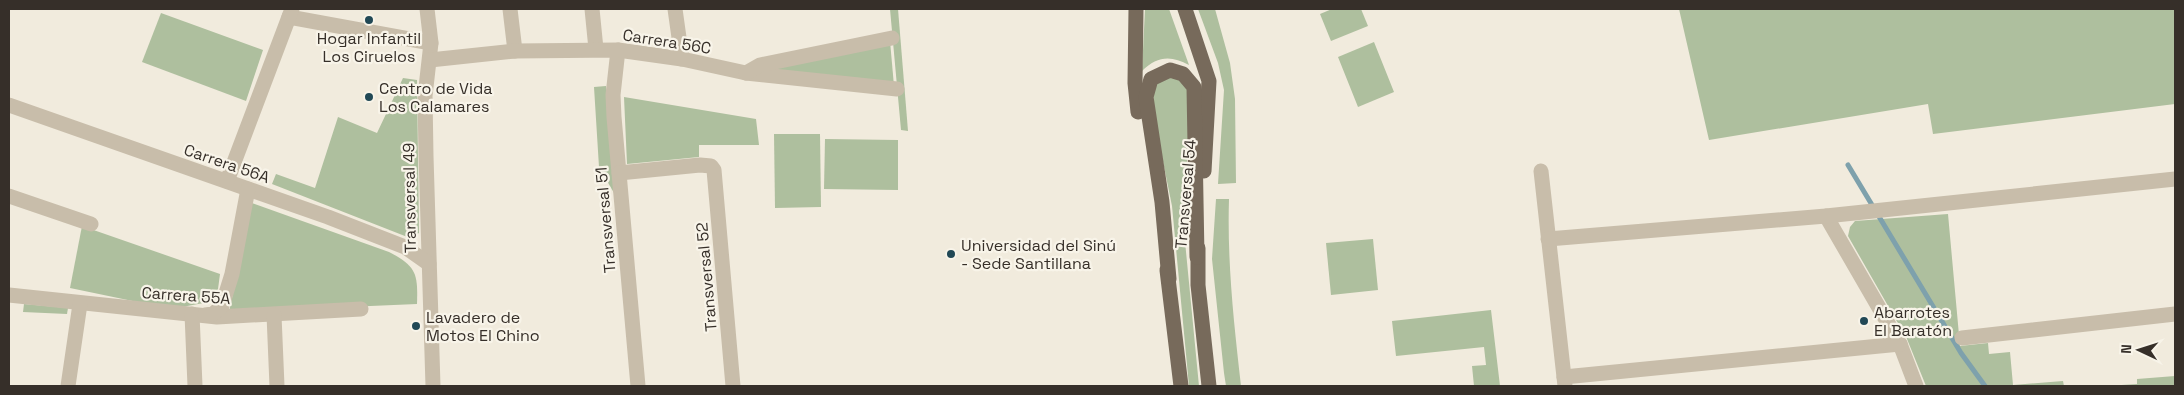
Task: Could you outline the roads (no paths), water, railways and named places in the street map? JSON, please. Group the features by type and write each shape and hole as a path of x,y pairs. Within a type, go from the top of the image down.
{"main road":[{"name":"Transversal 54","path":"1136,9 1135,75 1138,107 1169,279 1181,386"},
{"name":"Transversal 54","path":"1185,9 1209,81 1197,257 1209,386"},
{"path":"1169,279 1162,202 1146,97 1151,78 1165,70 1173,70 1183,74 1194,87 1197,257"}],"street":[{"name":"Transversal 49","path":"427,9 431,43 425,96 433,386"},
{"path":"510,9 515,51"},
{"path":"592,9 596,49"},
{"path":"675,9 682,59"},
{"path":"227,181 291,13 431,43"},
{"path":"746,73 760,65 892,38"},
{"name":"Carrera 56C","path":"430,60 515,51 618,50 682,59 746,73 897,89"},
{"name":"Transversal 51","path":"618,50 613,95 638,386"},
{"name":"Carrera 56A","path":"9,105 248,188 405,248 417,254 429,264"},
{"name":"Transversal 52","path":"619,173 711,166 716,176 733,386"},
{"path":"1541,171 1564,382 1900,344"},
{"path":"1548,239 1863,213 2175,179"},
{"path":"195,386 198,315 212,314 222,306 232,274 248,188"},
{"path":"9,196 91,224"},
{"path":"1826,216 1900,344 1916,386"},
{"name":"Carrera 55A","path":"9,295 198,315 274,315 361,309"},
{"path":"68,386 80,304"},
{"path":"1962,338 2175,314"},
{"path":"274,315 277,386"}],"waterway":[{"path":"1848,165 1961,353 1985,386"}],"place":[{"name":"Hogar Infantil Los Ciruelos","path":"369,20"},
{"name":"Centro de Vida Los Calamares","path":"369,97"},
{"name":"Universidad del Sinú - Sede Santillana","path":"951,254"},
{"name":"Abarrotes El Baratón","path":"1864,321"},
{"name":"Lavadero de Motos El Chino","path":"416,326"}]}
